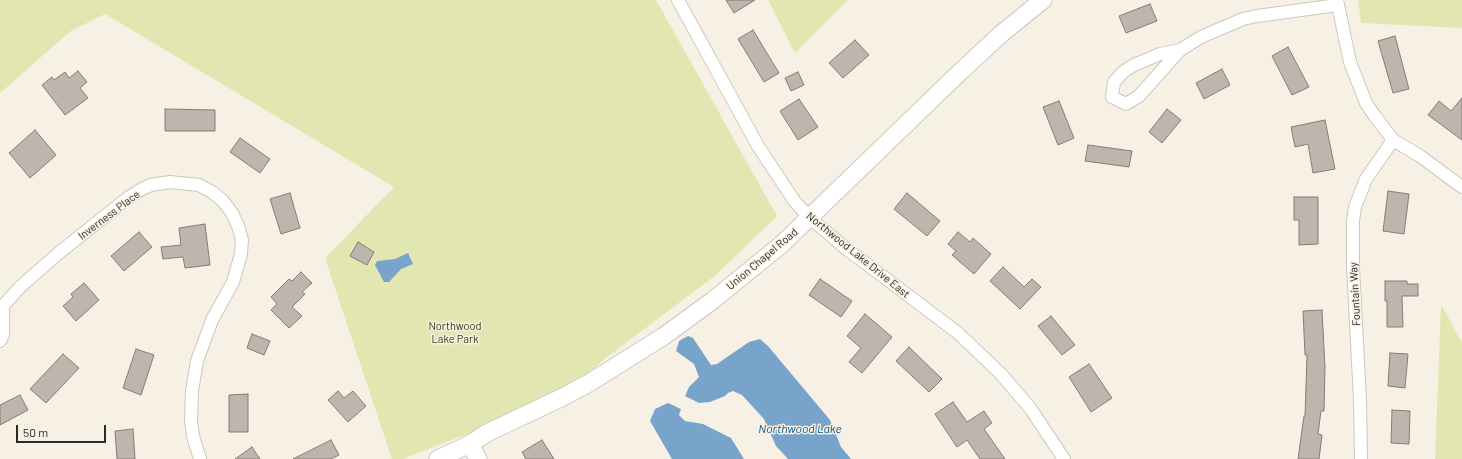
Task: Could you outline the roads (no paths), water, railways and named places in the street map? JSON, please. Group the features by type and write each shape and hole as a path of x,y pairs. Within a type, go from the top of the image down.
{"street":[{"name":"Northwood Lake Drive East","path":"678,0 758,146 795,202 809,217 889,282 936,315 1001,374 1030,408 1064,459"},
{"name":"Union Chapel Road","path":"438,459 589,383 664,336 712,301 782,244 958,74 1001,34 1043,0"},
{"path":"1180,50 1160,54 1134,64 1123,72 1114,82 1112,97 1126,104 1140,96 1180,50 1201,37 1243,19 1337,2 1345,33 1350,62 1366,103 1374,115 1393,140 1420,156 1462,187"},
{"name":"Fountain Way","path":"1361,459 1360,400 1353,266 1353,221 1356,207 1366,179 1393,140"},
{"name":"Inverness Place","path":"0,341 3,335 2,306 21,286 60,252 129,197 151,185 170,182 199,185 212,192 223,201 232,212 242,240 241,254 233,282 212,320 197,361 192,391 191,421 193,436 200,459"},
{"path":"470,444 478,459"}],"water":[{"path":"408,253 413,264 401,269 389,282 384,282 375,265 377,261 395,259"},
{"name":"Northwood Lake","path":"688,336 693,338 711,365 717,364 749,342 760,339 768,346 830,420 841,447 851,459 788,459 776,446 764,419 742,395 733,391 710,402 699,403 685,396 689,387 699,377 694,364 676,351 679,341"},
{"name":"Northwood Lake","path":"668,403 681,409 679,415 685,421 703,424 731,438 744,459 672,459 650,421 655,409"}],"park label":[{"name":"Northwood Lake Park","path":"455,332"}]}
